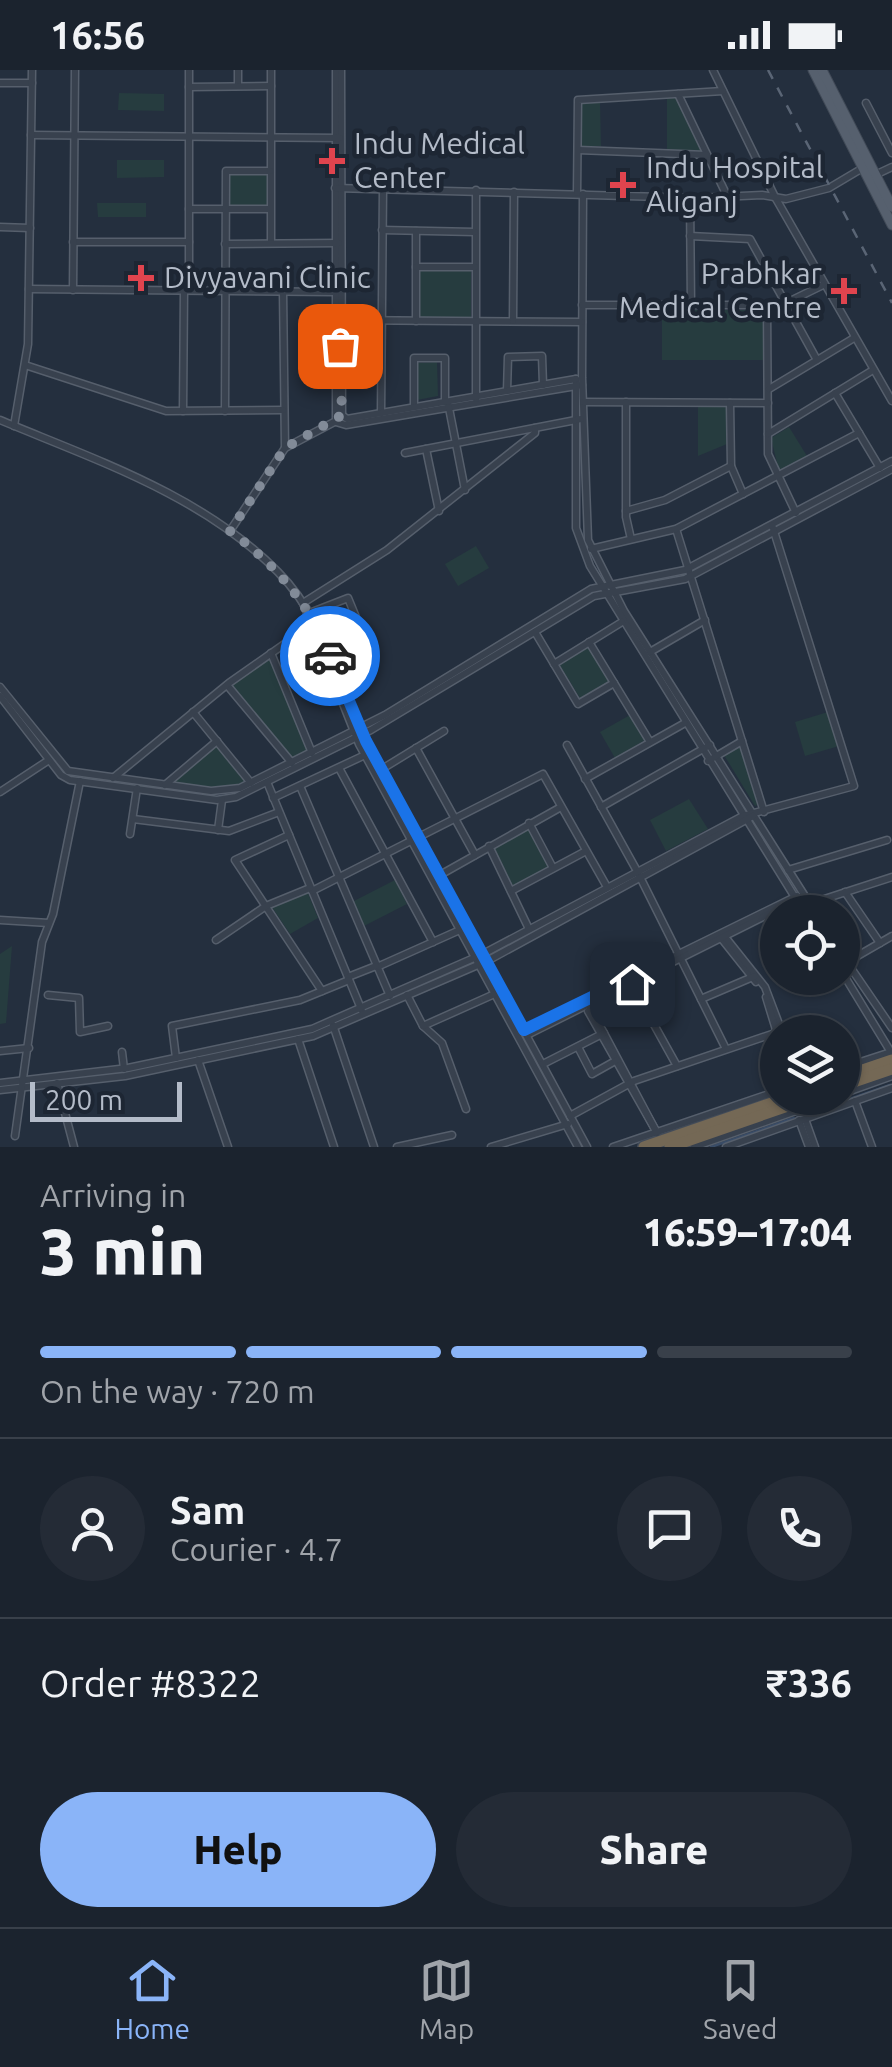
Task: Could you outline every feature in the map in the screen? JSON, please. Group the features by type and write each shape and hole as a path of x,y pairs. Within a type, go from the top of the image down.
{"highway":[{"path":"860,1069 892,1054"},
{"path":"860,1081 892,1072"},
{"path":"644,1147 760,1107"},
{"path":"670,1147 770,1115"}],"main road":[{"path":"813,70 860,169 892,225"},
{"path":"822,70 892,207"}],"street":[{"path":"14,426 25,366 29,289 32,70"},
{"path":"73,290 74,70"},
{"path":"183,411 189,242 189,70"},
{"path":"238,70 238,86"},
{"path":"270,243 271,70"},
{"path":"339,70 339,418"},
{"path":"713,70 775,197 892,401"},
{"path":"0,83 32,83"},
{"path":"189,87 270,86"},
{"path":"723,91 578,100 582,305 579,382 585,526 588,549 602,588 708,761 797,895"},
{"path":"678,94 728,198"},
{"path":"866,103 892,152"},
{"path":"31,135 338,138"},
{"path":"578,150 708,155"},
{"path":"874,175 892,166"},
{"path":"338,189 775,197 816,192 860,169"},
{"path":"224,411 226,172 270,171"},
{"path":"381,416 382,189"},
{"path":"476,190 476,400"},
{"path":"513,322 514,192"},
{"path":"690,198 691,305"},
{"path":"189,208 270,209"},
{"path":"0,227 30,228"},
{"path":"382,230 475,232"},
{"path":"416,231 416,320"},
{"path":"690,236 750,238 817,360"},
{"path":"73,242 189,242"},
{"path":"225,244 338,243"},
{"path":"416,267 475,268"},
{"path":"582,305 767,305 786,303 823,285"},
{"path":"29,289 338,292"},
{"path":"283,291 285,448"},
{"path":"767,305 768,454 796,512"},
{"path":"338,320 582,322"},
{"path":"768,390 854,338"},
{"path":"507,394 508,356 542,356 543,385"},
{"path":"414,408 414,358 445,358 446,405 465,490"},
{"path":"25,366 166,411 283,410"},
{"path":"768,434 873,370"},
{"path":"507,394 579,382"},
{"path":"230,531 285,448 339,418 381,416 579,382"},
{"path":"835,393 880,468"},
{"path":"580,402 768,403"},
{"path":"626,402 626,512 631,540"},
{"path":"730,403 731,466 743,494"},
{"path":"381,416 446,405"},
{"path":"406,453 580,419"},
{"path":"0,420 135,476 230,531 280,574 312,612 365,755 587,1147"},
{"path":"302,603 439,511 535,433 534,428"},
{"path":"588,549 676,529 859,433"},
{"path":"426,449 439,511"},
{"path":"773,529 796,512 892,465"},
{"path":"52,758 61,775 80,781 138,785 222,800 359,733 602,588 690,572 892,465"},
{"path":"626,512 665,500 731,466"},
{"path":"676,529 764,812"},
{"path":"0,1087 198,1057 297,1036 333,1024 482,959 745,819 854,786 773,529"},
{"path":"588,549 788,870 797,895"},
{"path":"453,677 535,632 602,588"},
{"path":"312,612 348,598 369,649"},
{"path":"302,603 359,733 421,839 465,928"},
{"path":"650,652 705,620"},
{"path":"554,664 622,622"},
{"path":"113,782 226,685 310,626"},
{"path":"535,632 578,704 614,683"},
{"path":"589,642 650,742"},
{"path":"270,653 312,753"},
{"path":"226,685 292,763"},
{"path":"0,687 6,705"},
{"path":"0,696 52,758 68,771 113,782"},
{"path":"193,712 251,783"},
{"path":"585,779 684,723"},
{"path":"382,768 444,731"},
{"path":"138,785 226,792 266,779 359,733"},
{"path":"708,761 742,741"},
{"path":"165,785 217,742"},
{"path":"567,745 726,1048"},
{"path":"601,807 710,745"},
{"path":"416,748 475,855"},
{"path":"274,798 365,755"},
{"path":"0,792 52,758"},
{"path":"339,768 433,942"},
{"path":"216,940 266,906 340,880 411,839 421,839 543,774 607,888"},
{"path":"266,779 362,1011"},
{"path":"14,1136 42,942 80,781"},
{"path":"130,834 138,785"},
{"path":"300,786 391,999"},
{"path":"218,830 222,800"},
{"path":"440,874 562,807"},
{"path":"133,819 218,830 240,829 279,812"},
{"path":"529,823 553,868"},
{"path":"288,835 236,860 322,991"},
{"path":"788,870 887,840"},
{"path":"489,846 529,929"},
{"path":"511,891 586,851"},
{"path":"482,959 529,929 638,875"},
{"path":"836,895 892,876"},
{"path":"845,892 880,943"},
{"path":"526,1032 760,918"},
{"path":"0,920 49,923"},
{"path":"176,1058 172,1026 300,1000 465,928"},
{"path":"860,952 892,936"},
{"path":"722,938 754,976 773,1015"},
{"path":"701,999 754,976"},
{"path":"860,978 889,1016 892,1028"},
{"path":"630,982 677,1066"},
{"path":"406,992 423,1026 442,1043 466,1109"},
{"path":"423,1026 500,992"},
{"path":"500,992 543,1064 578,1147"},
{"path":"48,995 79,998 80,1032 108,1026"},
{"path":"856,995 892,1054 860,1063"},
{"path":"586,1004 658,1133"},
{"path":"333,1024 374,1147"},
{"path":"543,1064 603,1034"},
{"path":"297,1036 334,1147"},
{"path":"491,1147 570,1121 632,1082 760,1038"},
{"path":"578,1046 592,1074 618,1059"},
{"path":"0,1050 29,1048"},
{"path":"122,1052 124,1069"},
{"path":"56,1081 198,1057"},
{"path":"198,1057 228,1147"},
{"path":"860,1086 892,1072"},
{"path":"56,1081 74,1147"},
{"path":"860,1100 892,1088"},
{"path":"613,1147 760,1097"},
{"path":"694,1147 786,1115"},
{"path":"795,1115 802,1120 812,1147"},
{"path":"802,1120 804,1115"},
{"path":"726,1147 817,1115"},
{"path":"860,1115 872,1147"},
{"path":"397,1147 452,1135"},
{"path":"754,1137 758,1147"}],"green space":[{"path":"119,93 164,94 164,111 118,110"},
{"path":"667,97 676,97 702,151 667,150"},
{"path":"581,101 600,101 601,146 582,146"},
{"path":"117,160 164,160 164,177 117,178"},
{"path":"228,175 268,175 268,206 228,206"},
{"path":"97,203 146,203 146,217 98,217"},
{"path":"420,271 471,271 471,317 420,317"},
{"path":"662,310 763,310 763,360 662,360"},
{"path":"437,362 438,396 417,400 415,363"},
{"path":"698,405 726,405 727,444 698,456"},
{"path":"789,427 807,456 779,471 771,438"},
{"path":"476,546 489,568 458,586 445,564"},
{"path":"588,647 609,681 580,698 559,664"},
{"path":"270,659 308,751 292,759 232,685"},
{"path":"828,712 839,746 805,756 795,722"},
{"path":"630,715 645,740 615,758 600,732"},
{"path":"740,744 759,804 755,806 724,755"},
{"path":"217,746 245,781 228,789 171,783"},
{"path":"689,799 708,829 666,851 650,820"},
{"path":"528,828 549,867 513,886 494,847"},
{"path":"395,880 407,904 362,927 352,902"},
{"path":"307,891 318,918 290,934 272,907"},
{"path":"12,946 6,1023 0,1024 0,954"}],"waterway":[{"path":"860,1095 890,1085"},
{"path":"711,1147 794,1118"}],"railway":[{"path":"768,70 892,303"}],"way so far":[{"path":"330,656 309,607 280,574 230,531 285,448 336,422 342,415 340,346"}],"place":[{"name":"Indu Medical Center","path":"332,161"},
{"name":"Indu Hospital Aliganj","path":"623,185"},
{"name":"Divyavani Clinic","path":"141,278"},
{"name":"Prabhkar Medical Centre","path":"844,291"}],"route":[{"path":"330,656 366,741 524,1030 629,979 632,984"}]}
